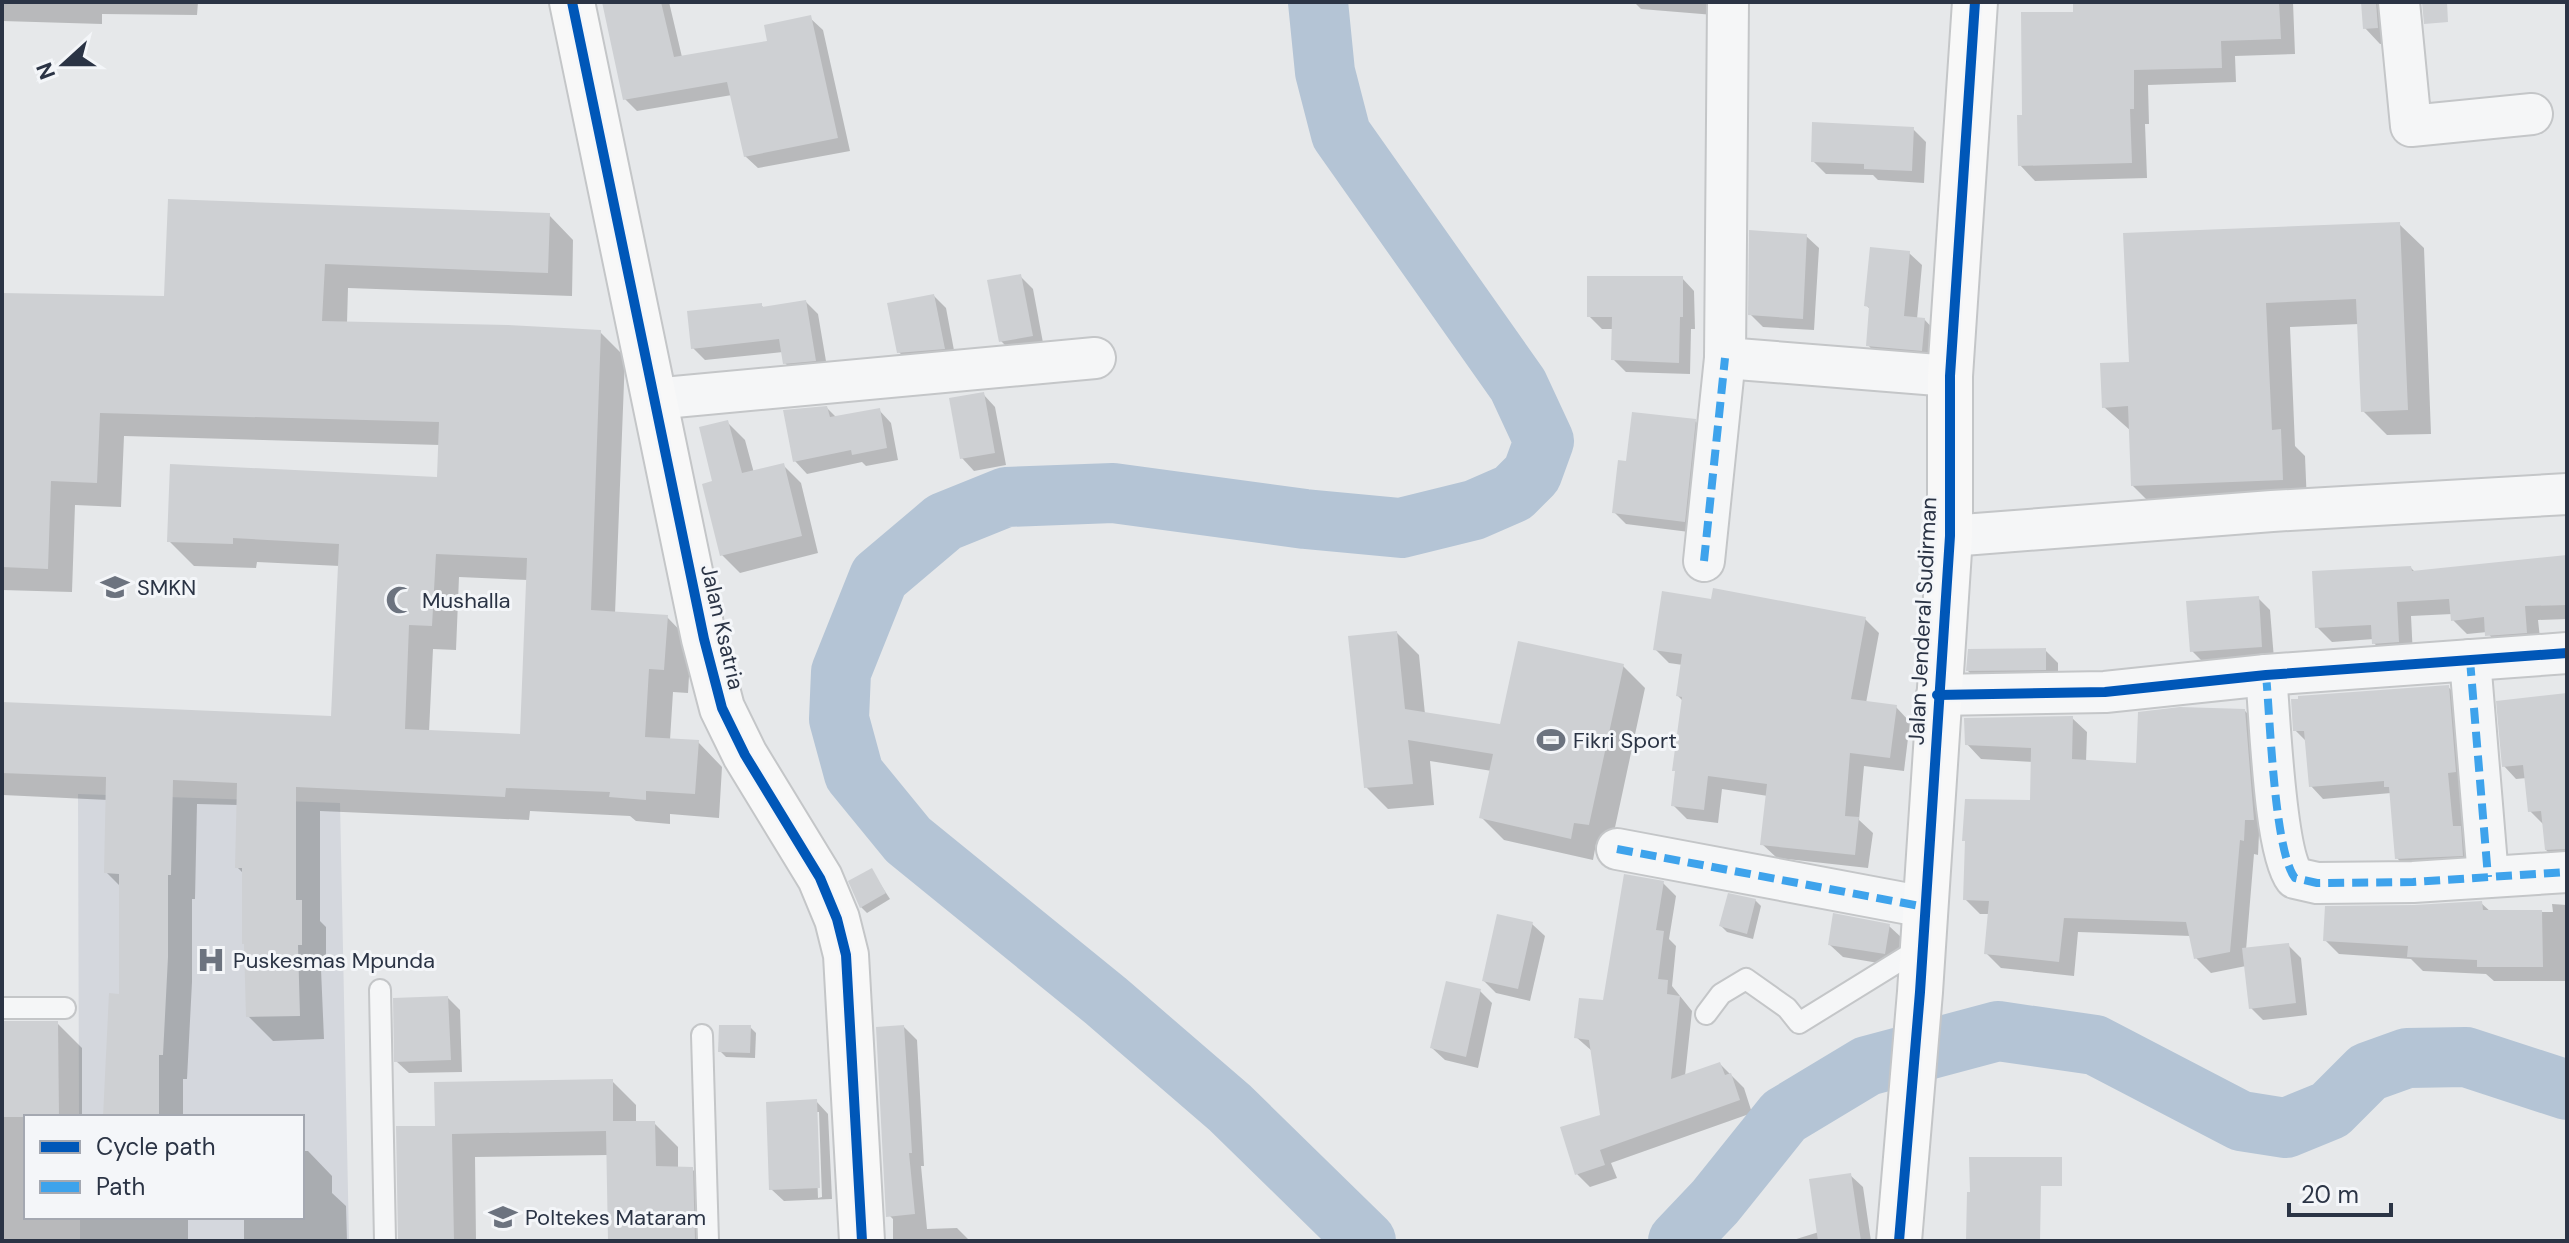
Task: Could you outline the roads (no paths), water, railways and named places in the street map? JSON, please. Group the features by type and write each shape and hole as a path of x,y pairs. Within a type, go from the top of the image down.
{"street":[{"name":"Jalan Ksatria","path":"572,2 653,399 704,639 722,708 745,755 820,878 837,919 846,955 862,1241"},
{"path":"1704,561 1725,358 1728,2"},
{"name":"Jalan Jenderal Sudirman","path":"1899,1241 1920,992 1937,695 1950,536 1950,376 1975,2"},
{"path":"2399,2 2411,126 2532,114"},
{"path":"653,399 1095,358"},
{"path":"1725,358 1950,376"},
{"path":"1950,536 2272,511 2567,494"},
{"path":"1937,695 2105,692 2266,675 2567,653"},
{"path":"2470,660 2488,877"},
{"path":"2266,675 2282,840 2287,864 2295,878 2317,883 2413,882 2567,872"},
{"path":"1617,849 1924,927"}],"lane":[{"path":"1706,1014 1721,994 1746,979 1787,1008 1799,1023 1924,927"},
{"path":"380,990 385,1241"},
{"path":"2,1008 65,1008"},
{"path":"702,1035 708,1241"}],"waterway":[{"path":"1318,2 1325,72 1341,134 1518,385 1544,441 1532,474 1513,493 1474,510 1401,528 1305,519 1113,493 1006,497 944,522 879,577 841,672 839,719 854,774 908,840 1106,1001 1230,1108 1366,1241"},
{"path":"1678,1241 1715,1202 1784,1116 1867,1066 1998,1031 2095,1045 2241,1121 2286,1128 2330,1110 2368,1072 2407,1058 2466,1057 2567,1090"}],"place":[{"name":"SMKN","path":"115,587"},
{"name":"Mushalla","path":"400,600"},
{"name":"Fikri Sport","path":"1551,740"},
{"name":"Puskesmas Mpunda","path":"211,960"},
{"name":"Poltekes Mataram","path":"503,1217"}]}
